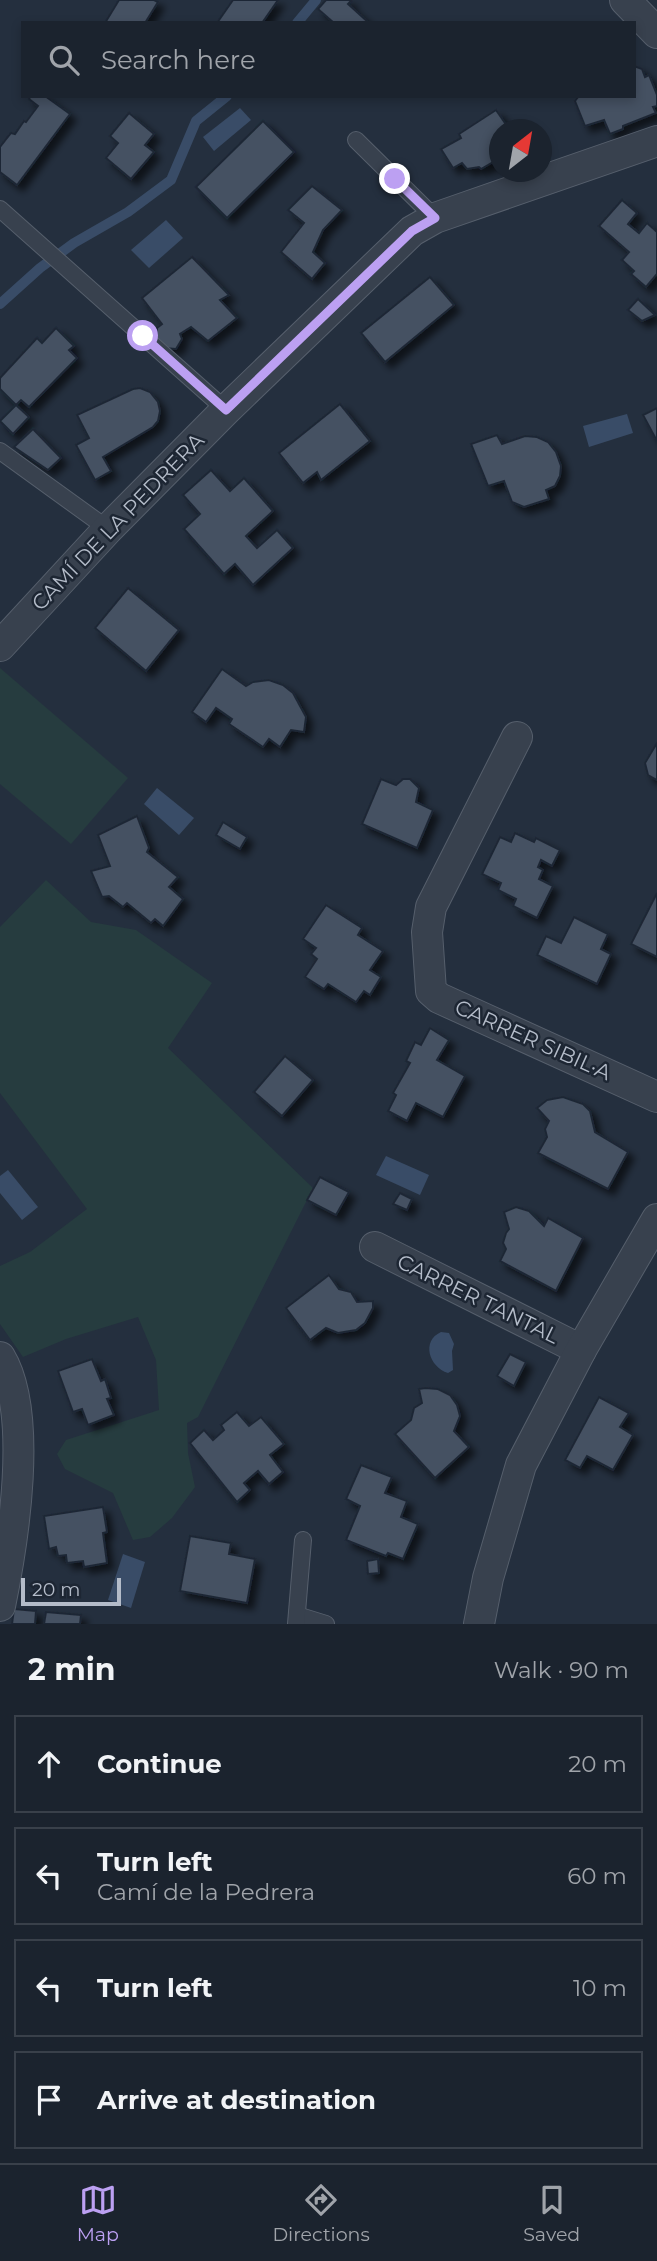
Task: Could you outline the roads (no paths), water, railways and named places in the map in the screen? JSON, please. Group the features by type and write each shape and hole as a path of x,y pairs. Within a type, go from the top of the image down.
{"street":[{"path":"625,0 657,33"},
{"name":"CAMÍ DE LA PEDRERA","path":"0,646 108,529 226,410 412,231 435,218 657,141"},
{"name":"CARRER SIBIL·A","path":"517,737 432,907 427,932 431,991 439,998 657,1097"},
{"path":"479,1624 488,1577 521,1465 581,1350 657,1219"},
{"name":"CARRER TANTAL","path":"375,1247 581,1350"},
{"path":"0,1357 10,1380 17,1421 17,1479 0,1606"}],"lane":[{"path":"356,140 435,218"},
{"path":"0,209 226,410"},
{"path":"0,451 108,529"},
{"path":"303,1540 297,1620 326,1624"}],"water":[{"path":"240,108 251,120 214,151 203,137"},
{"path":"166,220 183,238 149,268 131,250"},
{"path":"627,414 633,433 589,447 583,426"},
{"path":"157,788 194,818 179,835 144,804"},
{"path":"386,1156 429,1175 420,1195 376,1175"},
{"path":"8,1170 38,1207 22,1220 0,1193 0,1176"},
{"path":"441,1332 449,1333 454,1344 453,1370 448,1373 436,1365 430,1354 431,1341"},
{"path":"123,1554 145,1562 131,1608 108,1600"}],"waterway":[{"path":"299,21 316,0"},
{"path":"0,304 40,268 74,243 128,212 171,180 196,121 225,98"}]}
